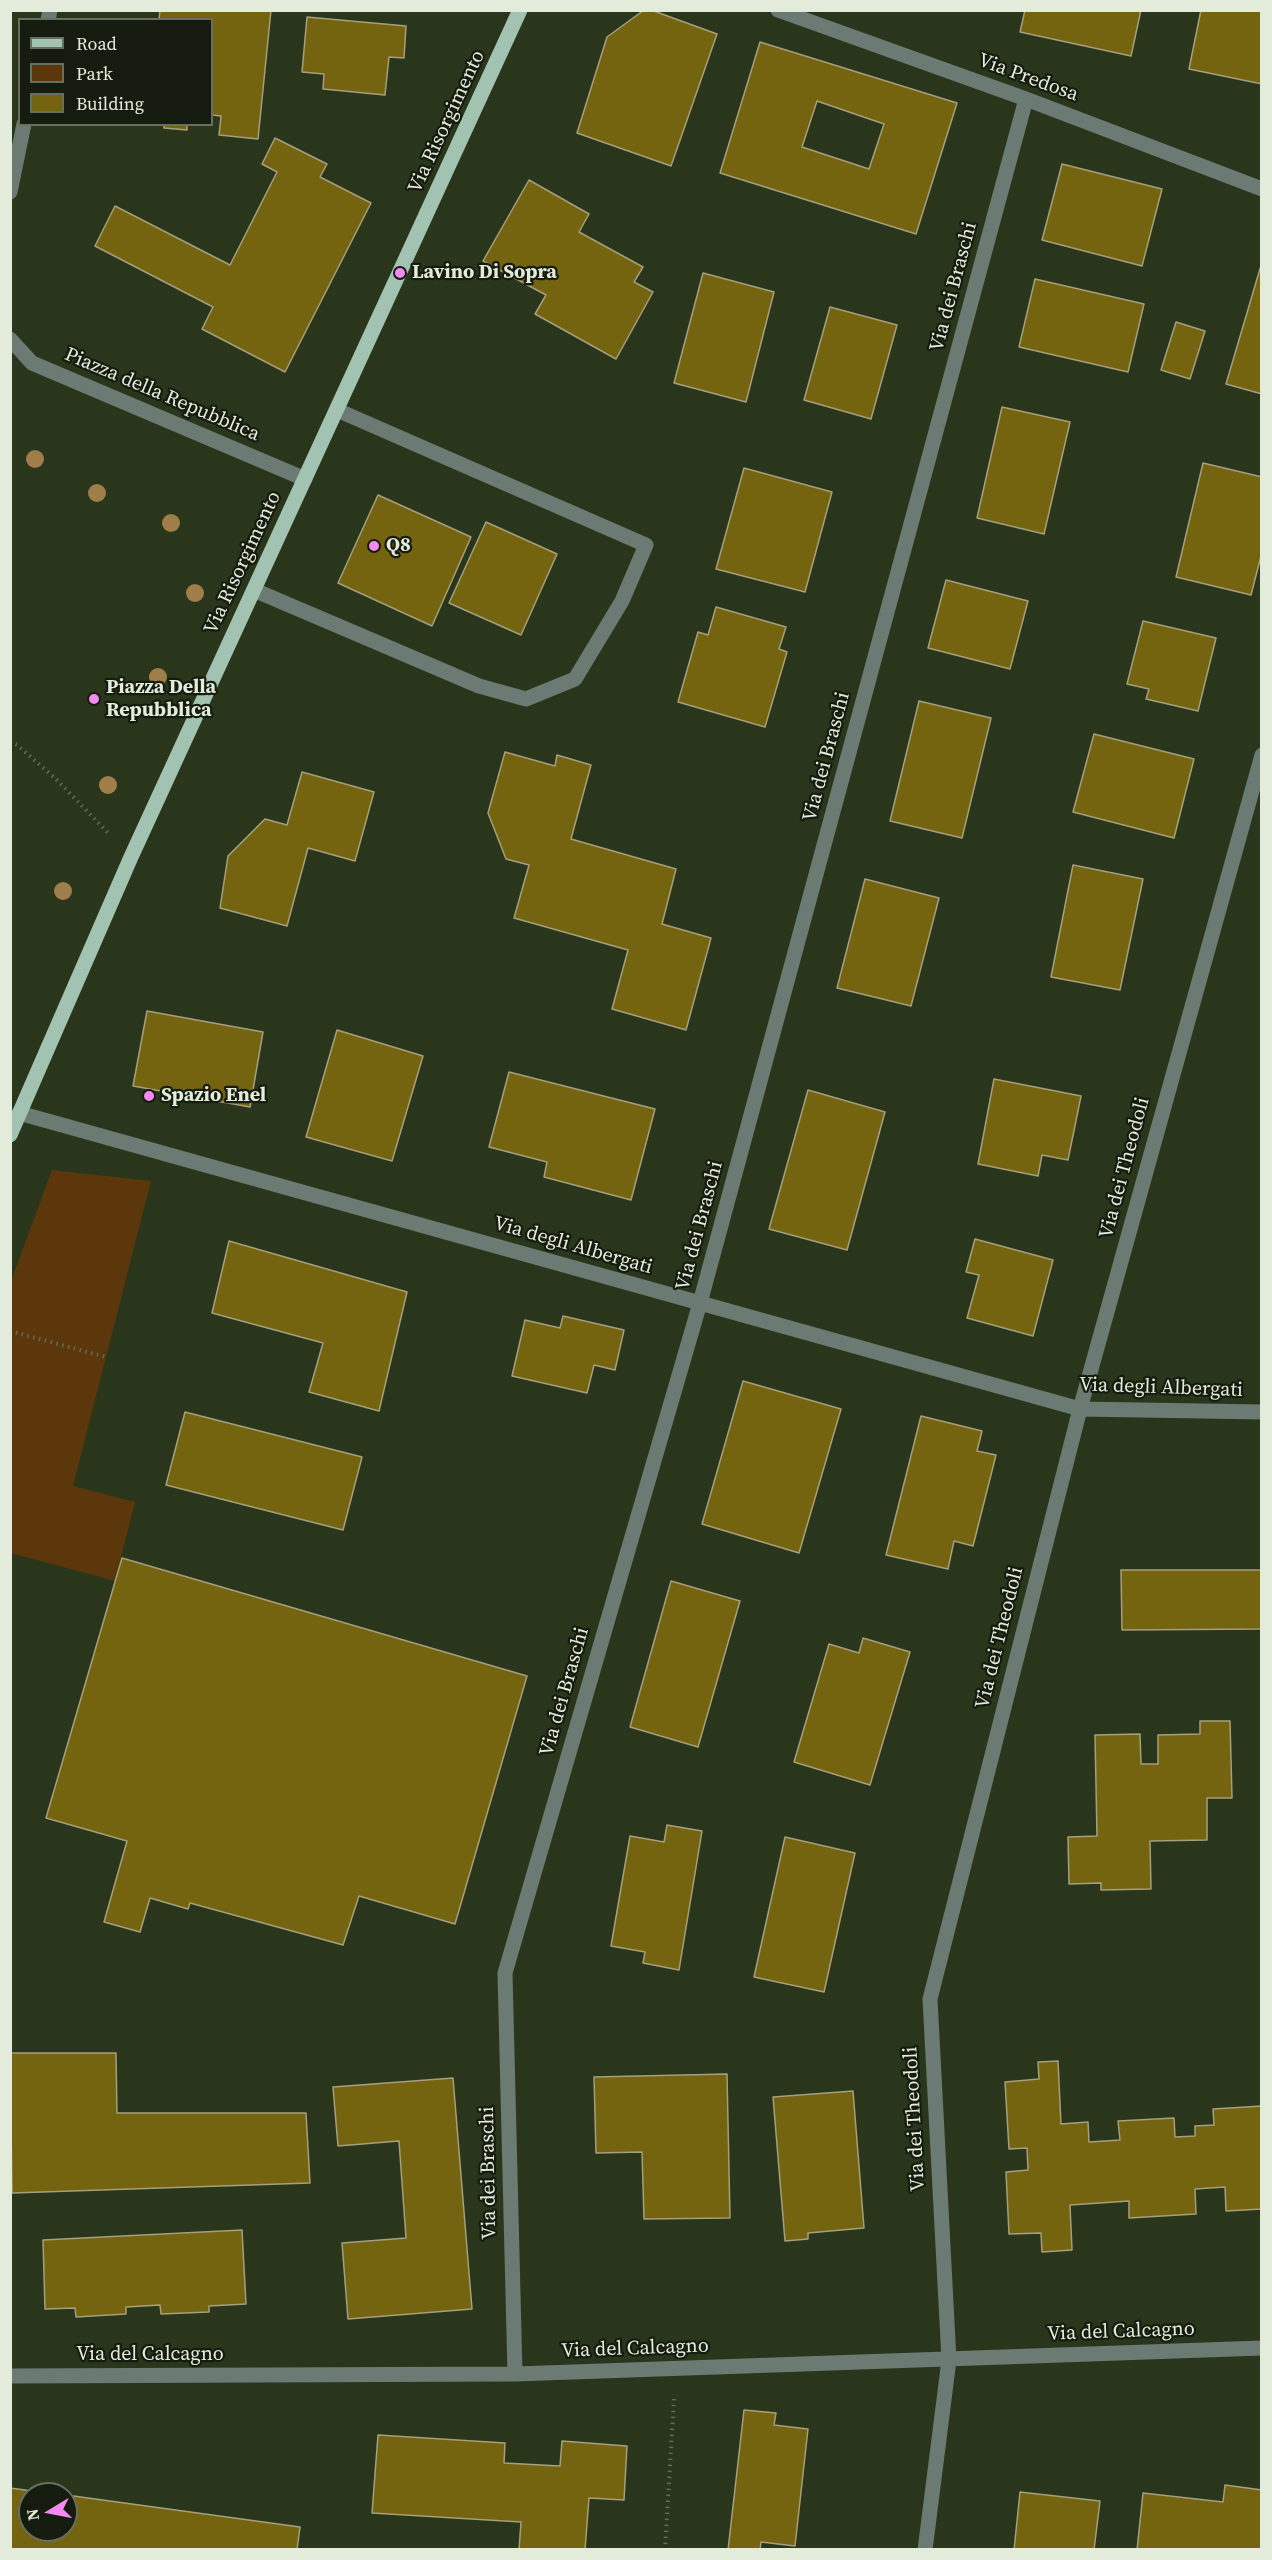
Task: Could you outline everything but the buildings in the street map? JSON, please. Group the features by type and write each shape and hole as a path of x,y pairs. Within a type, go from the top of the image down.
{"main road":[{"name":"Via Risorgimento","path":"10,1136 131,857 520,10"}],"street":[{"name":"Via Predosa","path":"778,10 1026,99 1262,189"},
{"name":"Via dei Braschi","path":"515,2374 505,1973 700,1303 1026,99"},
{"path":"10,192 24,126"},
{"name":"Piazza della Repubblica","path":"10,339 32,363 305,479"},
{"path":"254,590 479,686 526,699 575,679 622,601 646,545 337,410"},
{"name":"Via dei Theodoli","path":"925,2550 949,2360 930,1999 1080,1409 1262,755"},
{"name":"Via degli Albergati","path":"20,1113 1080,1409 1262,1412"},
{"name":"Via del Calcagno","path":"10,2376 515,2374 1262,2348"}],"path":[{"path":"10,742 17,745 56,778 115,841"},
{"path":"10,1331 106,1357"},
{"path":"665,2550 675,2368"}],"green space":[{"path":"52,1170 151,1181 73,1486 135,1502 115,1581 11,1553 11,1281"}],"place":[{"name":"Lavino Di Sopra","path":"400,273"},
{"name":"Q8","path":"374,546"},
{"name":"Piazza Della Repubblica","path":"94,699"},
{"name":"Spazio Enel","path":"149,1096"}]}
